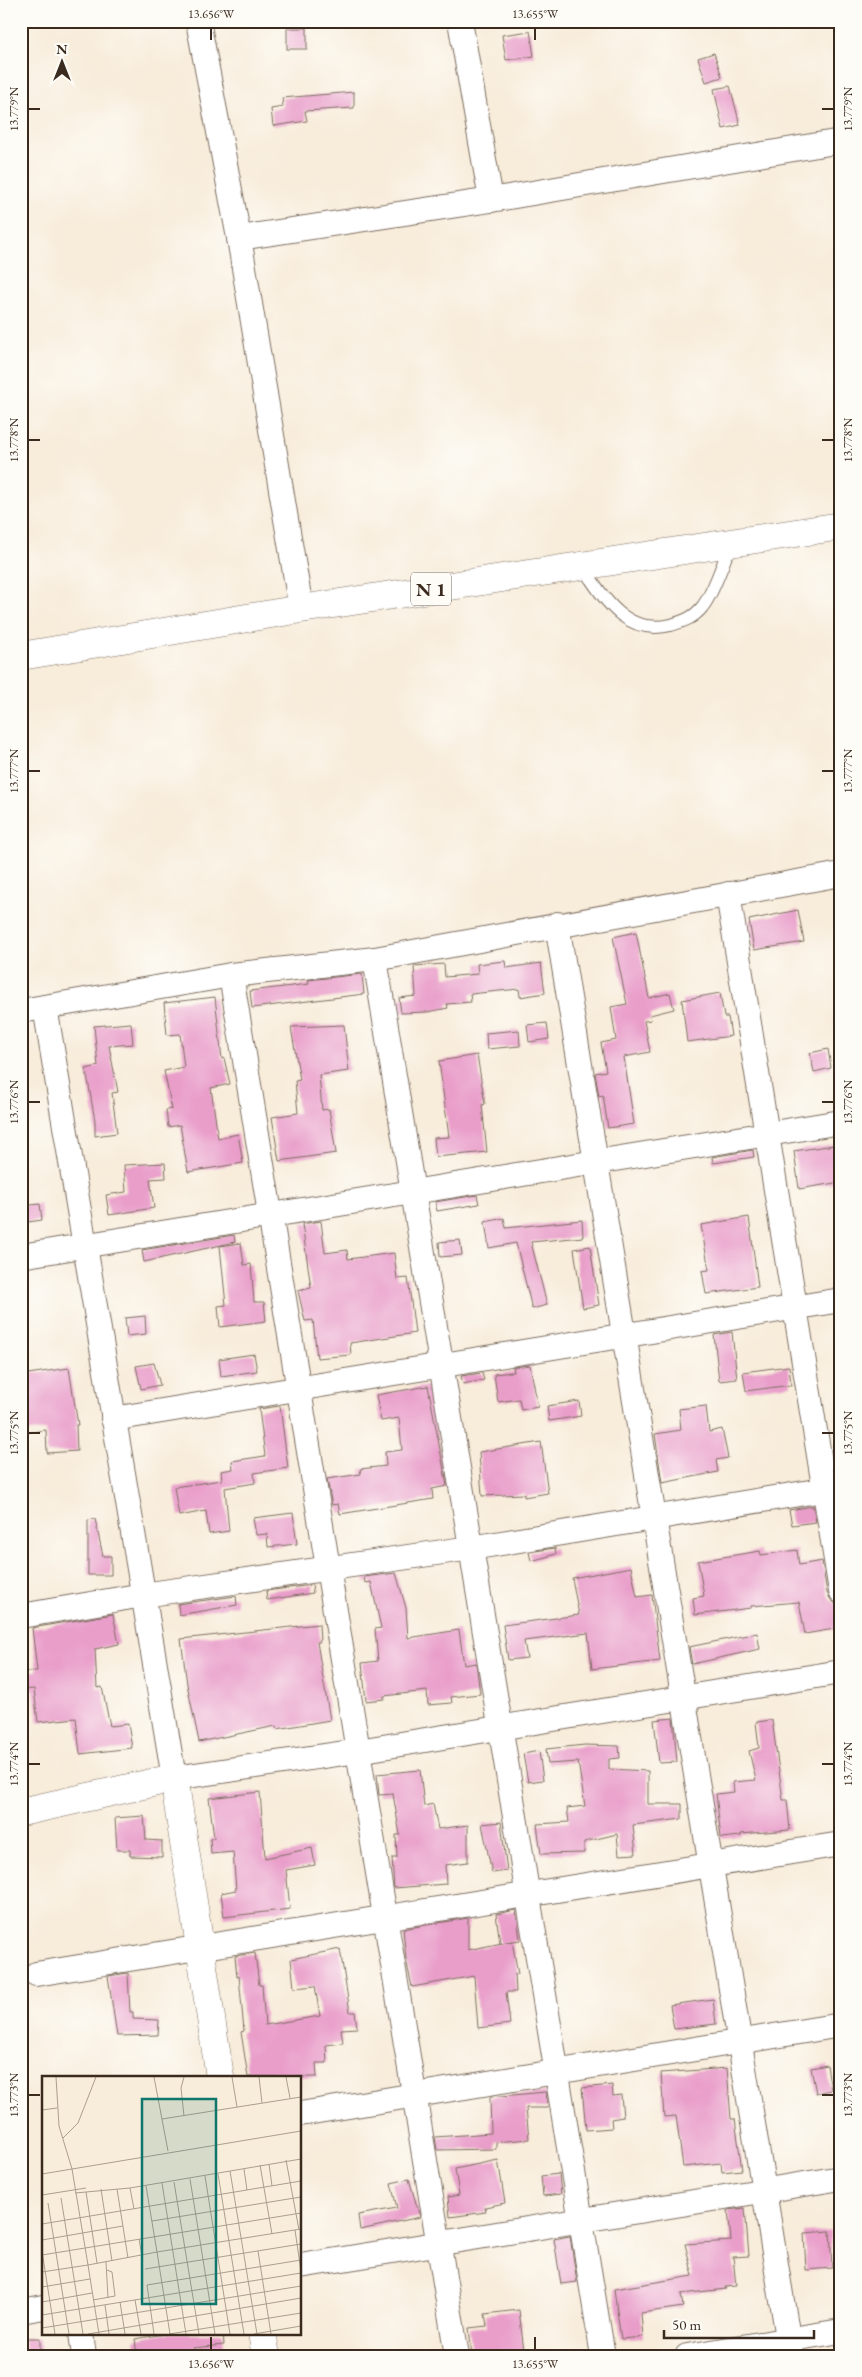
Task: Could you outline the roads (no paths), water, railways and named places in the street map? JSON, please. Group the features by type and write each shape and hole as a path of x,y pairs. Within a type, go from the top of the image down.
{"main road":[{"name":"N 1","path":"21,656 301,609 841,526"},
{"path":"21,1812 174,1778 220,2076"},
{"path":"262,2334 266,2356"}],"street":[{"path":"198,21 239,238 301,609"},
{"path":"460,21 491,200"},
{"path":"239,238 491,200 841,141"},
{"path":"21,1011 231,975 375,959 557,924 841,874"},
{"path":"728,894 796,1307 832,1488 841,1592"},
{"path":"557,924 789,2348"},
{"path":"375,959 603,2356"},
{"path":"231,975 457,2356"},
{"path":"45,1007 174,1778 358,1751 841,1672"},
{"path":"21,1256 841,1122"},
{"path":"113,1419 841,1300"},
{"path":"21,1616 143,1595 471,1548 832,1488"},
{"path":"36,1974 841,1844"},
{"path":"301,2114 841,2025"},
{"path":"301,2266 841,2178"},
{"path":"21,2311 42,2308"},
{"path":"687,2356 789,2348 841,2331"},
{"path":"81,2334 84,2356"}],"lane":[{"path":"582,566 610,607 630,621 656,628 690,620 704,606 731,542"}]}
